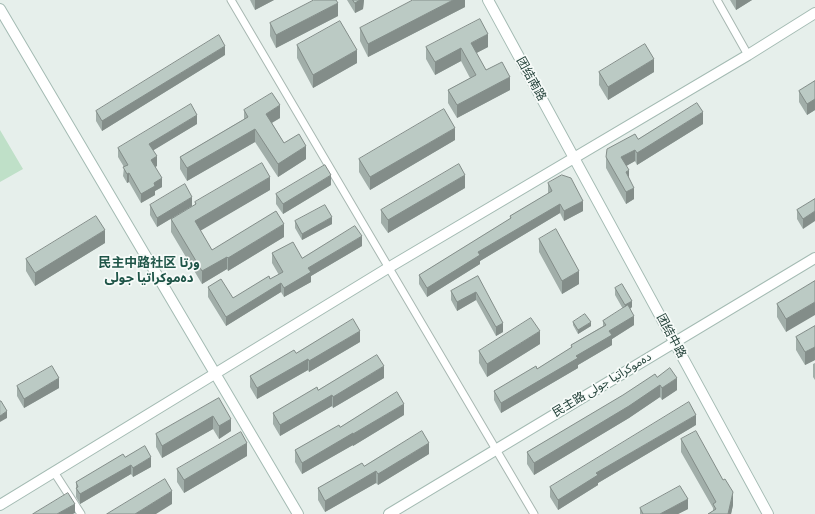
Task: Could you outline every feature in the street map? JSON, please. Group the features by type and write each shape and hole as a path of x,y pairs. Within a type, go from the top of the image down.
{"street":[{"path":"231,0 534,514"},
{"name":"团结南路","path":"488,0 574,157"},
{"path":"717,0 748,54"},
{"path":"0,9 298,514"},
{"path":"0,505 388,268 815,13"},
{"name":"团结中路","path":"574,157 768,514"},
{"name":"民主路 دەموكراتيا جولى","path":"389,514 815,258"},
{"path":"54,472 81,514"}],"green space":[{"path":"0,130 23,169 0,182"}],"building":[{"path":"314,0 336,0 338,3 276,35 270,23"},
{"path":"353,0 360,0 355,3"},
{"path":"413,0 453,0 368,44 360,28"},
{"path":"480,19 488,34 471,43 486,70 502,62 510,77 457,105 448,90 476,75 461,48 435,62 426,47"},
{"path":"340,21 357,50 313,75 297,45"},
{"path":"219,35 225,46 102,121 96,111"},
{"path":"645,44 654,59 608,87 599,72"},
{"path":"815,81 815,99 807,104 799,91"},
{"path":"272,93 280,105 266,114 284,143 299,134 306,146 278,164 255,129 187,168 180,157 248,117 244,110"},
{"path":"697,103 703,112 637,153 635,150 621,157 629,170 626,172 634,188 626,192 606,157 607,149 635,134 638,139"},
{"path":"191,104 197,115 149,144 157,156 151,160 162,178 154,183 155,186 141,194 129,173 127,174 123,167 128,165 118,148"},
{"path":"444,109 455,128 370,177 359,159"},
{"path":"262,163 270,177 195,221 212,250 276,211 284,224 228,258 227,257 202,271 171,219 196,204 195,202"},
{"path":"459,164 465,175 388,220 381,210"},
{"path":"325,165 331,175 283,204 276,194"},
{"path":"562,175 571,178 583,201 564,211 560,204 478,252 480,255 427,288 419,275 511,218 510,216 552,191 548,183"},
{"path":"185,184 192,197 157,218 150,205"},
{"path":"815,199 815,211 803,219 797,210"},
{"path":"325,205 332,217 302,234 295,221"},
{"path":"96,216 105,230 35,273 26,259"},
{"path":"355,226 362,236 308,268 311,272 284,288 281,283 226,317 208,287 221,279 233,298 269,276 270,279 283,272 272,253 293,242 302,258"},
{"path":"556,229 579,271 562,281 539,239"},
{"path":"478,276 503,323 496,327 476,292 457,302 451,291"},
{"path":"815,281 815,302 786,319 777,304"},
{"path":"622,284 632,301 625,305 615,288"},
{"path":"628,305 634,316 609,331 612,335 576,356 578,358 501,403 494,391 536,366 537,369 572,347 571,345 606,325 603,321"},
{"path":"585,314 591,322 578,330 573,322"},
{"path":"531,318 540,331 487,364 479,351"},
{"path":"353,319 360,331 309,361 308,359 257,388 250,376 294,350 296,353"},
{"path":"815,326 815,347 805,352 796,337"},
{"path":"377,355 384,366 333,397 332,395 280,425 273,413 317,387 318,390"},
{"path":"52,366 59,378 24,399 17,386"},
{"path":"670,368 677,378 662,388 660,385 629,406 534,463 527,452 623,395 655,374 657,377"},
{"path":"397,392 404,404 302,463 295,450 339,425 340,427"},
{"path":"219,398 231,419 219,426 213,416 162,446 156,434"},
{"path":"0,401 7,411 0,416"},
{"path":"689,402 696,415 596,473 598,475 558,500 550,487"},
{"path":"422,431 429,443 378,474 376,471 325,501 318,488 362,463 364,466"},
{"path":"696,431 723,480 725,479 733,492 728,514 708,514 716,509 713,504 716,502 681,439"},
{"path":"241,432 247,443 184,480 177,469"},
{"path":"145,446 151,457 133,468 131,465 80,494 76,488 78,487 76,482 123,454 125,457"},
{"path":"165,479 172,491 135,514 107,514"},
{"path":"680,486 688,499 660,514 643,514 640,508"},
{"path":"68,493 75,504 57,514 33,514"}],"district":[{"name":"民主中路社区 ورتا دەموكراتيا جولى","path":"149,270"}]}
